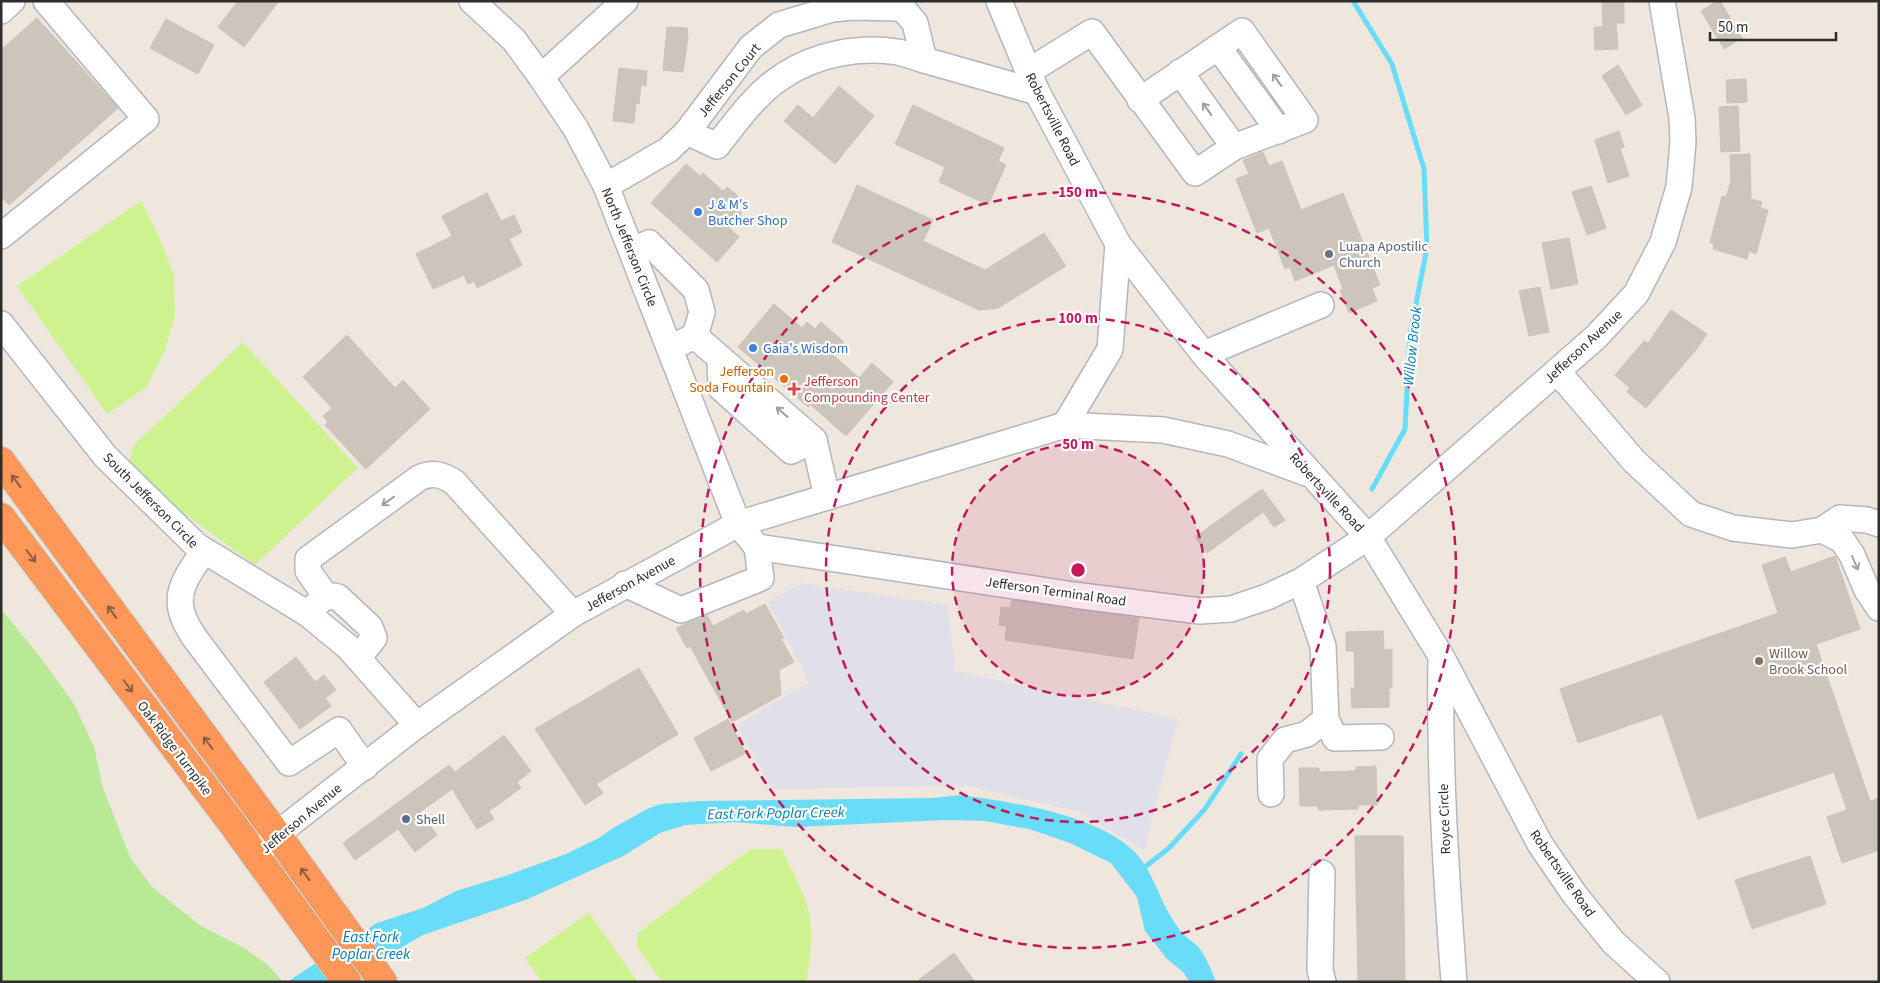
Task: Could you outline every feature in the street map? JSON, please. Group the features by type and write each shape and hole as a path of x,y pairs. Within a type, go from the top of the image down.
{"highway":[{"path":"1,461 278,836 383,982"},
{"name":"Oak Ridge Turnpike","path":"1,517 347,982"}],"street":[{"path":"1,11 12,1"},
{"path":"6,222 146,119 46,1"},
{"name":"North Jefferson Circle","path":"472,1 514,40 541,77 576,129 606,186 738,524"},
{"path":"541,77 626,1"},
{"name":"Robertsville Road","path":"998,1 1033,81 1118,244 1204,354 1311,475 1368,536 1441,656 1540,844 1575,894 1613,942 1657,982"},
{"name":"Jefferson Avenue","path":"1368,536 1596,337 1636,294 1663,242 1679,187 1683,124 1662,1"},
{"name":"Jefferson Court","path":"606,186 668,150 687,132 751,47 779,26 832,9 852,7 898,8 904,11 915,23 924,60"},
{"path":"687,132 717,146 755,101 782,76 810,62 834,54 860,50 898,52 924,60 1033,81 1092,32 1140,100 1195,173 1234,147 1305,120 1242,31 1140,100"},
{"path":"1218,47 1279,131"},
{"path":"1180,72 1234,147"},
{"path":"632,250 649,243 696,290 702,312 695,336 670,348"},
{"path":"1065,425 1110,349 1118,244"},
{"path":"1204,354 1321,305"},
{"name":"South Jefferson Circle","path":"1,324 105,456 197,546 316,606 348,647 417,725"},
{"path":"695,336 720,358 721,388 791,450 814,440 827,497"},
{"path":"1557,371 1634,461 1691,514 1733,528 1792,535 1822,530 1840,518 1866,520 1879,524"},
{"name":"Jefferson Avenue","path":"255,856 291,823 417,725 573,614 738,524 1065,425 1163,430 1228,444 1311,475"},
{"path":"316,606 323,592 308,571 308,559 419,478 428,474 445,476 454,482 573,614"},
{"path":"625,584 680,610 761,578 757,547 738,524"},
{"path":"1822,530 1842,540 1852,555 1867,590 1879,608"},
{"name":"Jefferson Terminal Road","path":"757,547 1200,611 1231,609 1267,597 1301,581 1368,536"},
{"path":"204,551 184,579 180,600 182,614 194,637 289,763 339,730 365,767"},
{"path":"1301,581 1323,646 1326,719 1335,738 1381,737"},
{"name":"Royce Circle","path":"1441,656 1440,711 1446,871 1454,982"},
{"path":"1271,794 1270,759 1285,740 1307,734 1326,719"},
{"path":"1322,873 1320,970 1322,982"}],"shaded area":[{"path":"801,583 948,605 955,671 1178,719 1144,850 1079,812 967,786 772,789 737,725 809,682 768,602"}],"green space":[{"path":"141,201 157,232 174,275 175,316 165,350 147,387 107,414 17,286"},
{"path":"243,342 358,468 255,565 138,480 129,464 134,445"},
{"path":"1,609 41,658 74,704 94,747 103,788 130,857 152,887 201,926 244,948 267,964 283,982 1,982"},
{"path":"750,849 782,849 802,891 811,924 810,954 806,982 662,982 637,947 638,933"},
{"path":"589,913 638,982 542,982 525,958"}],"water":[{"name":"East Fork Poplar Creek","path":"960,795 1033,807 1059,814 1085,822 1109,833 1128,846 1143,862 1178,928 1202,952 1216,982 1190,982 1183,972 1167,959 1145,931 1137,897 1111,863 1070,843 1029,829 985,821 945,820 796,827 735,822 685,825 660,833 623,856 528,899 423,935 342,982 287,982 377,923 423,908 456,891 566,854 599,838 649,808 661,804 701,801 934,798"}],"building":[{"path":"238,1 279,1 244,47 218,27"},
{"path":"1602,1 1624,1 1624,23 1616,23 1618,49 1595,50 1594,27 1603,27"},
{"path":"1720,1 1742,38 1724,49 1701,11"},
{"path":"37,18 118,108 9,205 1,196 1,50"},
{"path":"166,19 214,45 198,74 150,48"},
{"path":"667,27 687,28 688,37 683,72 663,70"},
{"path":"1618,65 1642,105 1626,115 1602,76"},
{"path":"619,68 647,71 646,86 641,85 639,104 636,103 634,123 613,121"},
{"path":"1746,79 1747,102 1727,103 1726,80"},
{"path":"839,86 874,116 835,164 784,121 798,105 813,118"},
{"path":"913,105 1004,148 998,161 1006,165 988,205 939,182 945,167 895,144"},
{"path":"1738,106 1740,151 1721,152 1719,107"},
{"path":"1619,131 1624,147 1620,148 1629,176 1608,183 1595,140"},
{"path":"1263,152 1269,166 1282,161 1301,210 1343,193 1380,285 1372,288 1377,301 1349,313 1340,290 1343,289 1334,265 1295,281 1290,267 1285,269 1269,228 1257,233 1236,179 1249,174 1243,160"},
{"path":"1750,154 1751,199 1762,202 1760,208 1768,210 1756,254 1749,251 1747,259 1713,249 1714,244 1710,242 1722,196 1726,197 1731,181 1730,155"},
{"path":"686,164 700,176 703,173 723,191 727,187 738,196 731,204 742,213 729,228 739,237 717,262 651,203"},
{"path":"857,185 933,220 923,241 985,270 1044,233 1066,266 998,308 979,310 832,242"},
{"path":"1591,186 1606,228 1587,235 1572,192"},
{"path":"487,193 501,221 514,215 522,232 509,239 522,265 477,288 474,281 468,284 464,275 433,289 416,254 452,236 442,216"},
{"path":"1569,238 1578,284 1551,289 1542,243"},
{"path":"1540,287 1549,332 1529,336 1519,291"},
{"path":"774,304 802,328 807,322 815,329 821,322 844,342 833,355 859,378 872,363 893,382 846,436 810,404 808,407 738,347"},
{"path":"1671,310 1707,334 1695,351 1646,408 1627,392 1630,388 1615,375 1644,341 1648,343"},
{"path":"347,335 395,388 403,380 430,409 366,469 325,425 328,422 323,416 332,408 303,377"},
{"path":"1262,489 1285,520 1274,527 1263,512 1207,553 1195,537"},
{"name":"Willow Brook School","path":"1835,556 1860,629 1816,644 1870,801 1879,798 1879,850 1842,863 1827,817 1847,810 1834,772 1698,819 1662,714 1578,743 1560,689 1778,613 1762,565 1785,557 1791,572"},
{"path":"1012,600 1139,618 1133,659 1005,640 1007,626 999,625 1001,607 1010,608"},
{"path":"765,604 784,638 781,639 794,662 779,670 781,695 732,722 690,646 687,648 676,628 707,615 713,626 744,610 746,614"},
{"path":"1383,631 1384,650 1392,649 1392,688 1389,688 1389,707 1352,708 1351,688 1355,688 1354,651 1346,651 1346,632"},
{"path":"296,657 315,682 324,675 336,690 325,698 331,706 300,729 264,682"},
{"path":"639,668 678,734 596,784 603,793 585,805 535,729"},
{"path":"728,719 746,753 711,771 694,738"},
{"path":"504,735 531,771 517,782 521,788 489,811 494,819 477,829 452,789 420,812 437,835 415,852 398,829 355,860 343,843 449,765 455,772"},
{"path":"1376,766 1377,805 1358,805 1358,809 1319,810 1318,806 1300,806 1299,768 1319,768 1319,772 1356,771 1356,767"},
{"path":"1355,836 1403,836 1405,982 1358,982"},
{"path":"1810,856 1826,904 1752,929 1735,880"},
{"path":"954,953 975,982 916,982"}],"waterway":[{"name":"Willow Brook","path":"1353,1 1392,64 1424,169 1427,248 1410,334 1405,429 1372,489"},
{"name":"Willow Brook","path":"1141,870 1169,848 1205,809 1241,754"}],"place":[{"name":"J & M's Butcher Shop","path":"698,212"},
{"name":"Luapa Apostilic Church","path":"1329,254"},
{"name":"Gaia's Wisdom","path":"753,348"},
{"name":"Jefferson Soda Fountain","path":"784,379"},
{"name":"Jefferson Compounding Center","path":"794,389"},
{"name":"Willow Brook School","path":"1759,661"},
{"name":"Shell","path":"406,819"}]}
